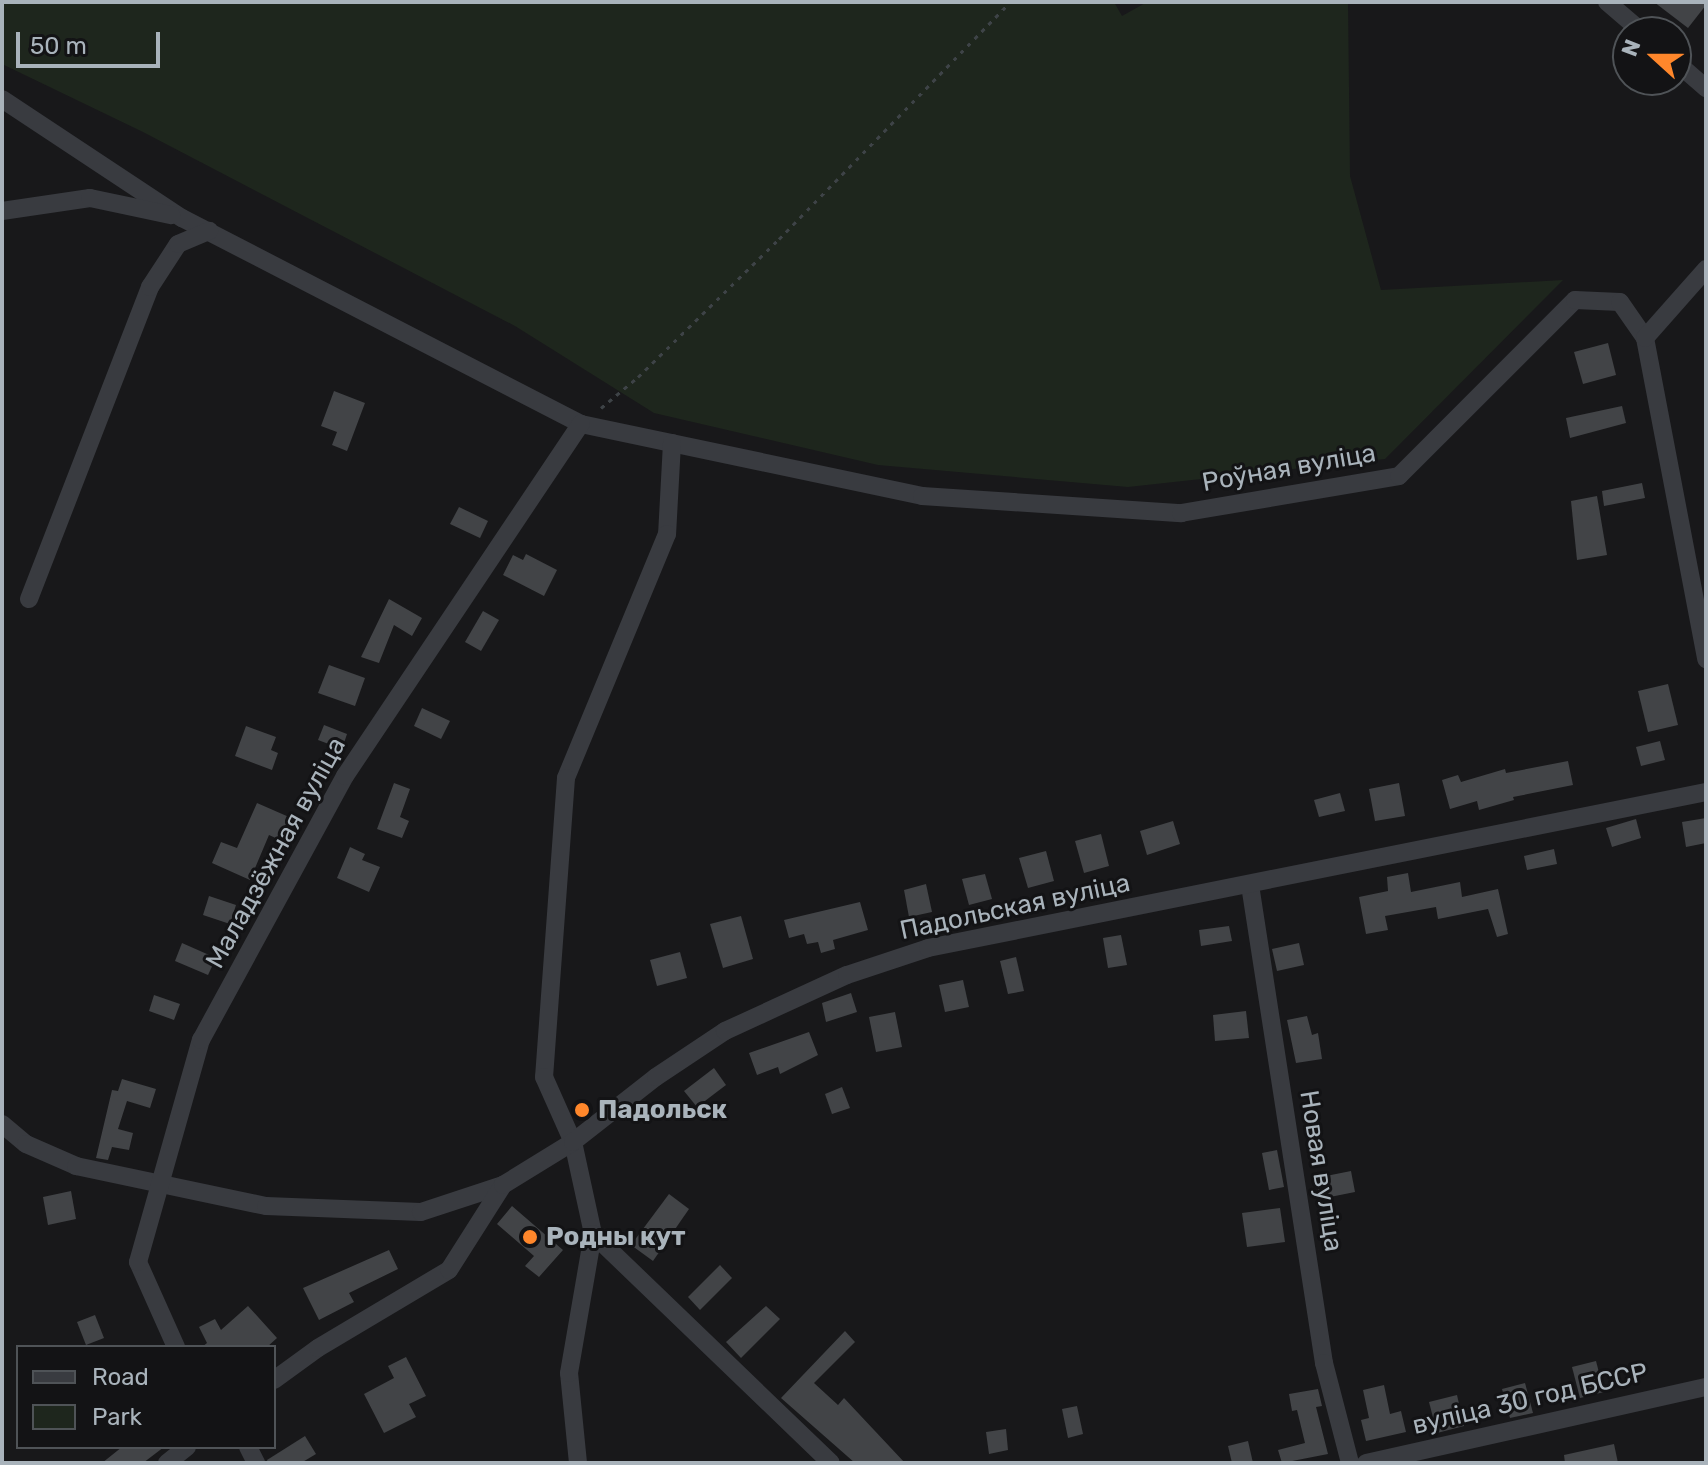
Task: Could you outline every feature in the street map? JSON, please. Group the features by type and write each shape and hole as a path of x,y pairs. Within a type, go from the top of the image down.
{"street":[{"path":"1607,2 1623,16"},
{"path":"2,99 182,218 581,424 672,443 667,534 566,778 544,1077 573,1142 593,1234 569,1373 578,1463"},
{"path":"2,211 90,198 182,218"},
{"path":"29,599 150,287 178,244 209,231"},
{"path":"1645,338 1706,269"},
{"name":"Роўная вуліца","path":"672,443 922,496 1181,513 1399,476 1575,300 1620,302 1645,338 1706,659"},
{"name":"Маладзёжная вуліца","path":"175,1345 138,1262 201,1040 338,789 581,424"},
{"name":"Падольская вуліца","path":"276,1379 318,1348 449,1270 503,1185 573,1142 656,1077 725,1031 847,975 928,948 1706,792"},
{"name":"Новая вуліца","path":"1250,885 1324,1363 1350,1463"},
{"path":"2,1124 26,1144 76,1166 266,1206 421,1212 503,1185"},
{"path":"593,1234 831,1463"},
{"name":"вуліца 30 год БССР","path":"1366,1463 1706,1387"},
{"path":"167,1463 184,1449"}],"path":[{"path":"581,424 638,377 757,260 1010,2"}],"green space":[{"path":"2,2 1114,2 1122,16 1147,2 1348,2 1350,176 1381,290 1563,280 1385,459 1128,487 878,465 654,413 515,326 143,132 2,64"}],"building":[{"path":"1654,2 1706,2 1692,23 1692,16 1672,16"},
{"path":"1608,343 1616,375 1583,384 1574,352"},
{"path":"334,391 365,403 347,451 332,445 337,432 321,426"},
{"path":"1622,406 1626,423 1570,438 1566,418"},
{"path":"1642,483 1645,498 1604,506 1602,491"},
{"path":"1597,496 1607,555 1577,560 1571,501"},
{"path":"459,507 488,521 480,538 450,524"},
{"path":"526,554 557,570 544,596 503,575 513,555 523,560"},
{"path":"389,599 422,618 412,636 394,625 379,663 361,657"},
{"path":"483,611 499,620 481,651 465,642"},
{"path":"329,665 365,678 355,706 318,693"},
{"path":"1668,684 1678,725 1648,732 1638,691"},
{"path":"422,708 450,721 441,739 414,726"},
{"path":"324,725 347,734 342,749 318,740"},
{"path":"246,726 276,737 271,750 278,753 272,770 235,756"},
{"path":"1660,741 1665,760 1641,766 1636,747"},
{"path":"1568,761 1573,785 1513,797 1514,800 1479,810 1477,801 1450,809 1442,780 1458,775 1461,782 1505,769 1506,773"},
{"path":"394,783 410,789 400,817 409,821 402,838 377,829"},
{"path":"1399,783 1405,816 1375,821 1369,789"},
{"path":"1340,793 1345,811 1319,817 1314,800"},
{"path":"257,803 289,817 280,840 269,835 250,880 212,863 221,842 237,848"},
{"path":"1706,818 1706,843 1686,847 1682,822"},
{"path":"1636,819 1641,838 1612,847 1606,828"},
{"path":"1173,821 1180,844 1147,855 1140,831"},
{"path":"1101,834 1109,866 1084,873 1075,841"},
{"path":"350,847 365,854 362,860 380,867 369,892 337,878"},
{"path":"1554,849 1557,864 1527,870 1524,856"},
{"path":"1046,851 1054,881 1028,888 1019,858"},
{"path":"1408,873 1411,892 1460,882 1462,897 1498,889 1508,934 1497,937 1488,909 1438,919 1436,907 1385,916 1388,930 1366,934 1359,897 1388,891 1387,877"},
{"path":"985,874 992,899 969,905 962,879"},
{"path":"926,884 932,912 909,917 904,890"},
{"path":"209,896 236,905 230,924 203,915"},
{"path":"860,902 868,930 833,940 835,949 821,953 818,942 807,944 804,934 789,938 784,920"},
{"path":"741,916 753,959 723,968 710,924"},
{"path":"1229,926 1232,941 1201,946 1199,930"},
{"path":"1121,935 1127,965 1108,968 1103,938"},
{"path":"182,943 216,958 208,975 175,961"},
{"path":"1299,943 1304,965 1277,971 1272,949"},
{"path":"680,952 687,978 657,986 650,960"},
{"path":"1016,957 1024,991 1008,994 1000,961"},
{"path":"963,980 969,1007 945,1012 939,985"},
{"path":"851,993 857,1012 826,1022 822,1003"},
{"path":"154,995 180,1004 174,1020 149,1011"},
{"path":"1246,1011 1249,1038 1215,1041 1213,1015"},
{"path":"895,1012 902,1047 876,1052 869,1017"},
{"path":"1307,1016 1312,1035 1318,1033 1322,1059 1296,1063 1287,1020"},
{"path":"809,1032 818,1055 780,1074 778,1067 757,1075 749,1053"},
{"path":"714,1068 726,1085 697,1107 684,1091"},
{"path":"122,1079 156,1089 150,1108 127,1101 118,1129 133,1133 129,1150 112,1147 108,1160 96,1158 112,1090 118,1091"},
{"path":"842,1087 850,1108 832,1114 825,1094"},
{"path":"1277,1150 1284,1187 1269,1190 1262,1153"},
{"path":"1351,1171 1355,1192 1320,1199 1316,1178"},
{"path":"71,1191 76,1219 48,1225 43,1197"},
{"path":"669,1194 689,1209 653,1261 631,1245"},
{"name":"Родны кут","path":"512,1206 563,1250 539,1277 525,1266 534,1256 497,1224"},
{"path":"1280,1208 1285,1242 1247,1247 1242,1213"},
{"path":"389,1250 398,1269 349,1293 354,1302 319,1320 303,1288"},
{"path":"720,1265 732,1278 700,1310 688,1297"},
{"path":"248,1306 277,1338 269,1345 204,1345 207,1343 199,1327 215,1319 221,1330"},
{"path":"766,1306 780,1319 741,1358 726,1342"},
{"path":"95,1315 104,1338 86,1345 77,1322"},
{"path":"845,1331 855,1342 814,1383 838,1405 844,1398 905,1463 855,1463 781,1398"},
{"path":"406,1357 426,1396 409,1404 416,1417 384,1433 364,1394 394,1378 388,1366"},
{"path":"1596,1361 1604,1392 1580,1398 1572,1367"},
{"path":"1525,1383 1533,1413 1510,1418 1502,1389"},
{"path":"1384,1385 1390,1414 1401,1411 1406,1432 1366,1441 1361,1420 1369,1418 1363,1390"},
{"path":"1318,1389 1322,1406 1316,1407 1328,1454 1282,1463 1278,1450 1305,1443 1297,1410 1292,1411 1289,1394"},
{"path":"1457,1395 1464,1426 1437,1433 1429,1402"},
{"path":"1077,1406 1083,1434 1068,1438 1062,1409"},
{"path":"1006,1429 1008,1450 989,1454 986,1432"},
{"path":"305,1436 316,1454 301,1463 268,1463 267,1460"},
{"path":"1248,1441 1253,1463 1232,1463 1228,1446"},
{"path":"1614,1444 1618,1463 1565,1463 1564,1455"},
{"path":"120,1449 161,1449 143,1463 102,1463"}],"place":[{"name":"Падольск","path":"582,1110"},
{"name":"Родны кут","path":"530,1237"}]}
